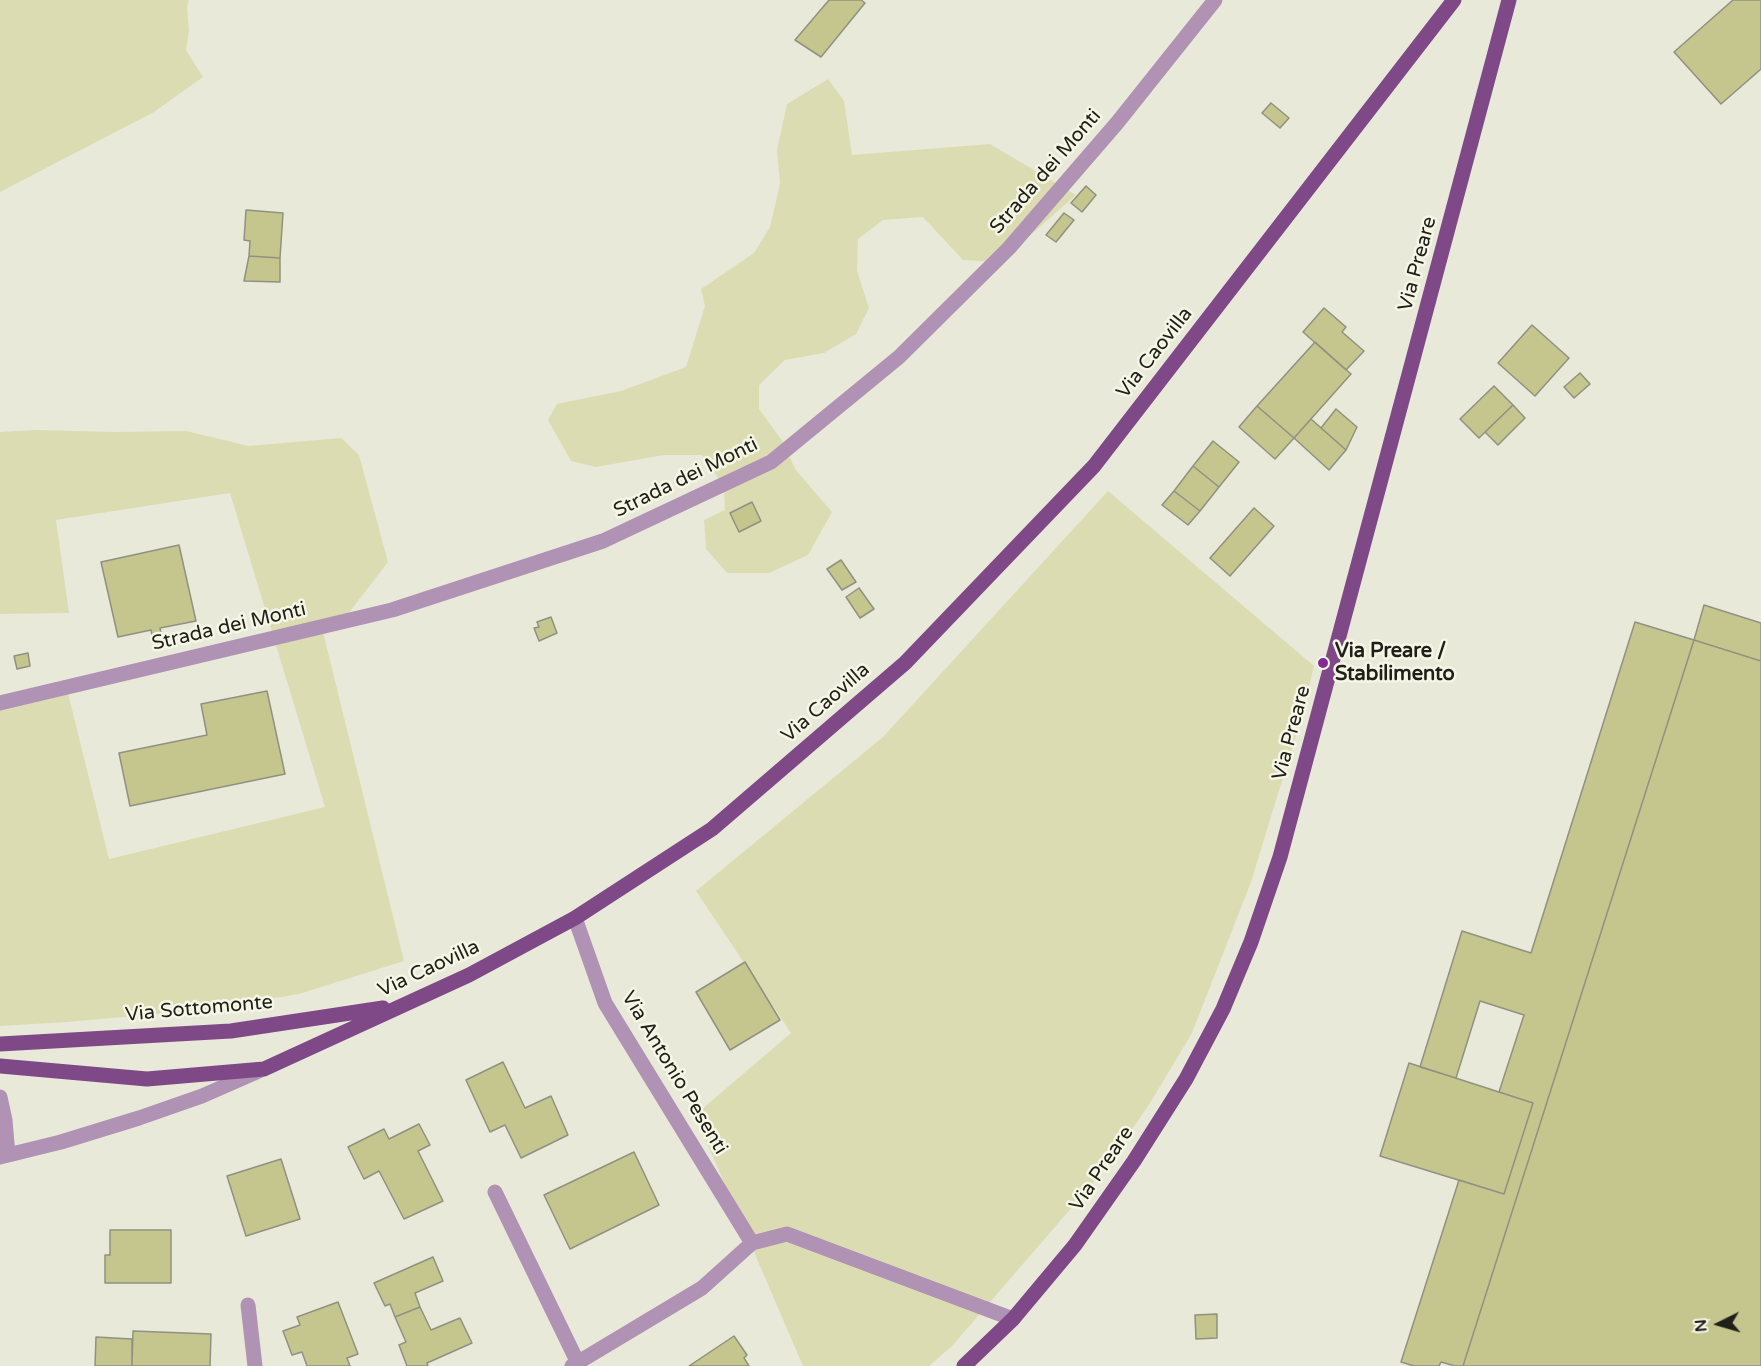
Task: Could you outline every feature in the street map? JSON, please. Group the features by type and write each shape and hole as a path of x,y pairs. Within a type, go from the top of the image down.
{"main road":[{"name":"Via Caovilla","path":"264,1069 469,975 575,918 711,829 905,663 1094,466 1454,0"},
{"name":"Via Preare","path":"964,1366 1013,1319 1075,1245 1134,1161 1186,1079 1223,1009 1251,942 1283,846 1509,0"},
{"name":"Via Sottomonte","path":"0,1044 231,1031 401,1005"},
{"path":"0,1066 147,1079 264,1069"}],"street":[{"name":"Strada dei Monti","path":"0,702 392,610 603,541 771,462 899,357 1009,248 1117,123 1215,0"},
{"name":"Via Antonio Pesenti","path":"575,918 606,1003 753,1243"},
{"name":"Via Caovilla","path":"0,1097 5,1120 4,1156 61,1142 139,1118 202,1096 264,1069"},
{"path":"495,1192 575,1364 702,1288 753,1243 787,1234 1013,1319"},
{"path":"248,1305 255,1366"}],"green space":[{"path":"0,0 189,0 187,7 189,31 186,50 203,77 154,112 0,192"},
{"path":"828,79 844,101 852,155 990,144 1076,195 1000,262 963,260 923,217 883,220 858,239 857,271 869,308 856,334 824,353 785,360 759,385 759,409 783,442 795,469 832,512 808,555 769,573 727,573 706,549 704,520 725,510 724,486 702,455 664,455 596,467 571,461 548,420 557,404 621,391 686,367 705,306 701,289 754,253 770,227 780,184 777,150 787,104"},
{"path":"37,430 186,431 249,446 341,438 359,455 388,562 338,627 322,628 404,961 299,994 203,1010 0,1026 0,699 66,685 109,859 325,807 230,493 56,520 69,613 0,614 0,432"},
{"path":"1108,491 1314,666 1300,722 1251,882 1192,1033 1150,1103 1106,1168 952,1346 929,1366 803,1366 695,1115 791,1033 696,891 883,737"}],"building":[{"path":"829,0 861,0 865,3 821,57 795,40"},
{"path":"1733,0 1761,0 1761,69 1721,104 1674,52"},
{"path":"1271,103 1289,118 1280,128 1262,113"},
{"path":"1086,186 1096,195 1082,212 1071,203"},
{"path":"246,210 283,213 280,258 249,256 250,241 244,240"},
{"path":"1064,213 1074,220 1056,242 1046,235"},
{"path":"249,256 280,258 280,282 244,281"},
{"path":"1324,308 1346,327 1342,332 1364,351 1346,370 1303,332"},
{"path":"1532,325 1569,358 1535,396 1498,363"},
{"path":"1315,342 1351,374 1294,438 1257,406"},
{"path":"1580,373 1590,384 1574,398 1564,387"},
{"path":"1494,386 1513,405 1479,438 1460,419"},
{"path":"1513,405 1525,418 1498,445 1485,432"},
{"path":"1257,406 1294,438 1275,459 1239,427"},
{"path":"1336,409 1357,427 1346,450 1321,428"},
{"path":"1311,419 1346,450 1329,470 1294,438"},
{"path":"1213,441 1239,462 1219,487 1193,466"},
{"path":"1193,466 1219,487 1200,511 1174,491"},
{"path":"1174,491 1200,511 1188,525 1162,505"},
{"path":"752,502 761,521 739,532 730,513"},
{"path":"1254,508 1274,526 1230,576 1210,558"},
{"path":"179,545 196,621 160,628 161,633 152,635 151,630 118,637 101,562"},
{"path":"841,560 856,582 842,590 827,569"},
{"path":"859,588 874,609 860,618 846,597"},
{"path":"1704,605 1761,623 1761,661 1694,640"},
{"path":"551,617 557,633 539,641 534,628 539,627 537,622"},
{"path":"1635,622 1694,640 1463,1366 1441,1362 1439,1366 1414,1366 1401,1362 1459,1180 1504,1194 1533,1103 1499,1092 1524,1015 1480,1001 1456,1078 1420,1067 1462,931 1531,953"},
{"path":"1694,640 1761,661 1761,1366 1463,1366"},
{"path":"28,653 30,666 17,669 14,656"},
{"path":"267,691 285,774 130,806 119,753 207,735 201,704"},
{"path":"745,962 780,1020 730,1050 696,992"},
{"path":"503,1062 525,1108 551,1096 568,1135 521,1158 505,1125 490,1132 466,1080"},
{"path":"1409,1063 1533,1103 1504,1194 1380,1156"},
{"path":"419,1124 430,1145 418,1151 443,1201 404,1219 379,1171 364,1179 348,1147 384,1129 389,1139"},
{"path":"634,1152 659,1205 570,1249 544,1195"},
{"path":"281,1159 300,1219 246,1236 227,1176"},
{"path":"110,1230 171,1230 171,1283 105,1283 105,1255 110,1255"},
{"path":"433,1257 443,1281 415,1293 420,1307 395,1317 390,1304 385,1306 374,1283"},
{"path":"338,1302 358,1354 347,1358 350,1366 307,1366 302,1352 292,1355 283,1331 300,1325 297,1317"},
{"path":"420,1307 431,1330 460,1318 472,1343 427,1363 428,1366 407,1366 399,1345 406,1342 395,1317"},
{"path":"1217,1314 1217,1338 1196,1339 1195,1315"},
{"path":"133,1331 211,1334 210,1366 132,1366"},
{"path":"734,1336 747,1355 744,1358 749,1366 689,1366"},
{"path":"96,1337 132,1339 132,1366 95,1366"}],"place":[{"name":"Via Preare / Stabilimento","path":"1323,663"}]}
